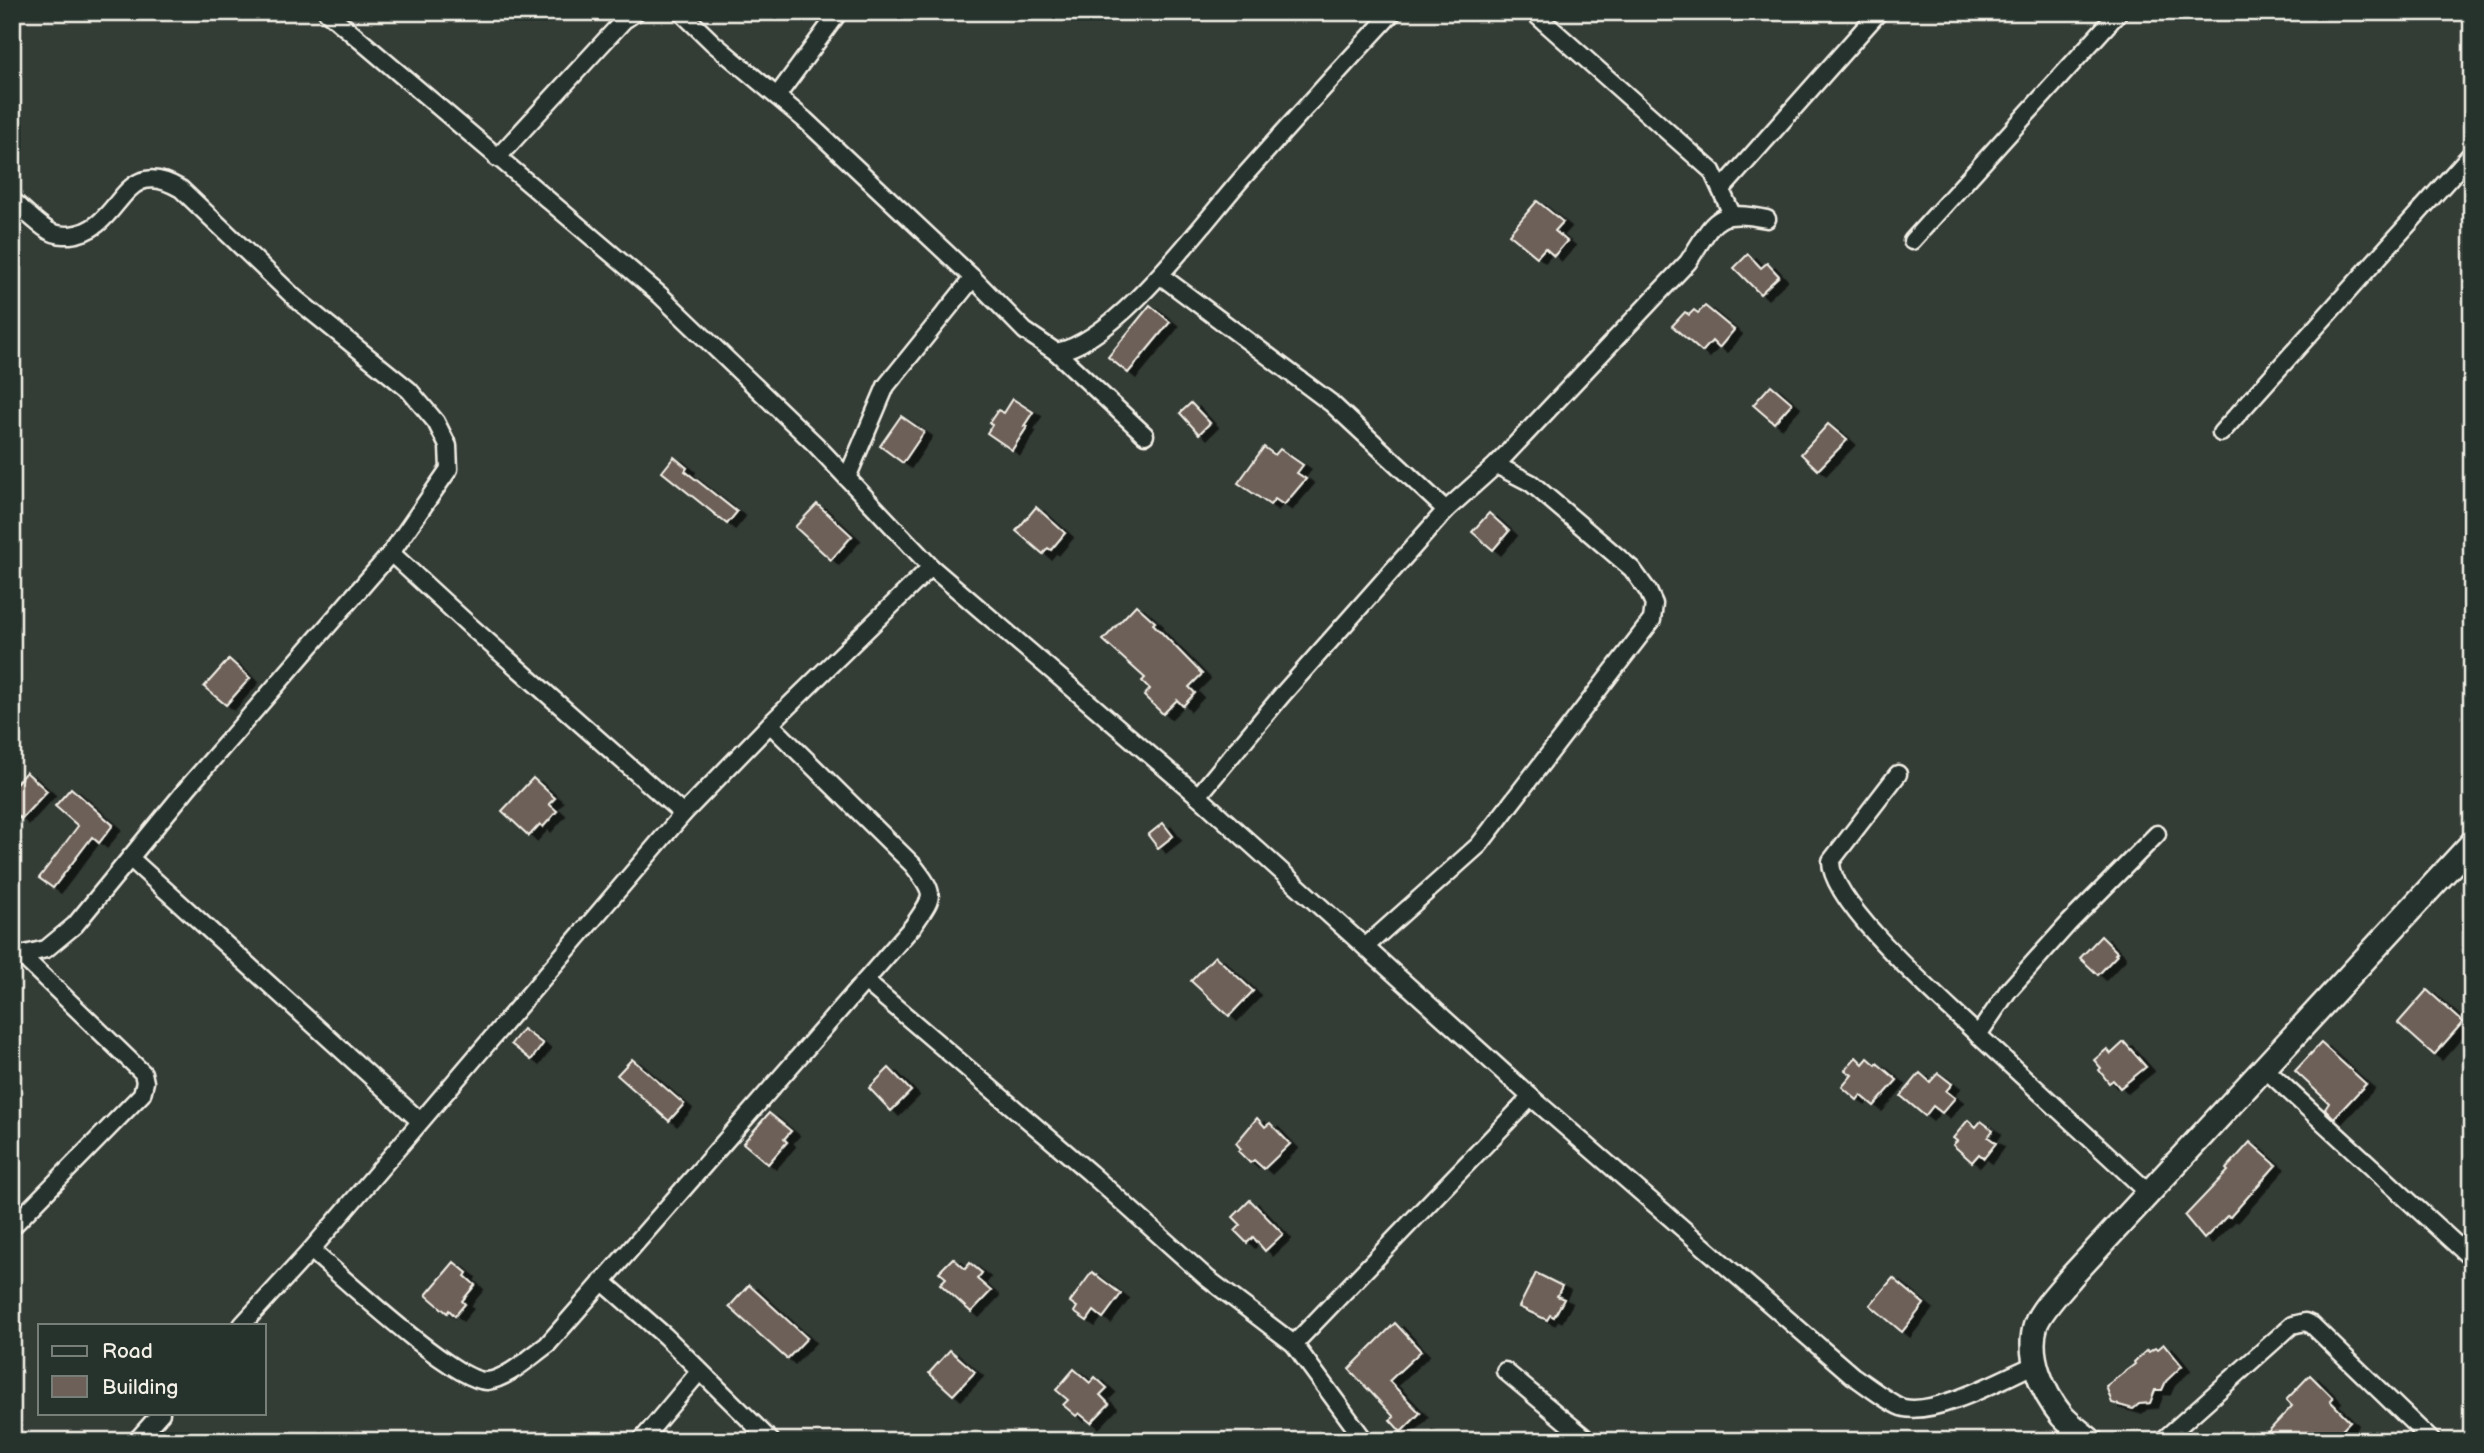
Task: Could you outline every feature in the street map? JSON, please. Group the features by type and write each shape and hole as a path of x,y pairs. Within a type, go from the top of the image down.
{"street":[{"path":"327,12 660,295 806,436 931,567 1198,796 1531,1097 1853,1376 1903,1408 1931,1407 2036,1364"},
{"path":"497,158 624,20 636,12"},
{"path":"681,12 713,43 805,120 973,278 1025,331 1056,352 1145,435"},
{"path":"777,96 839,12"},
{"path":"1056,352 1070,350 1096,334 1161,276 1220,203 1393,12"},
{"path":"1533,12 1712,171 1732,214"},
{"path":"1722,189 1879,12"},
{"path":"1912,242 2119,12"},
{"path":"2221,433 2472,153"},
{"path":"12,200 50,232 68,235 96,225 130,188 143,180 160,178 181,189 296,299 409,390 436,422 448,446 449,469 391,553 75,925 46,949 17,953"},
{"path":"1198,796 1282,695 1446,510 1496,465 1688,262 1718,218 1732,214 1767,219"},
{"path":"1161,276 1331,403 1446,510"},
{"path":"846,478 886,386 973,278"},
{"path":"1364,947 1479,845 1653,620 1654,604 1632,569 1531,483 1496,465"},
{"path":"391,553 683,814"},
{"path":"243,1324 311,1250 683,814 931,567"},
{"path":"311,1250 413,1339 472,1379 488,1381 505,1374 547,1345 913,926 930,900 930,889 913,866 771,724"},
{"path":"1898,774 1831,861 1831,871 1856,911 1878,939 2149,1193"},
{"path":"1978,1035 2008,991 2069,923 2157,834"},
{"path":"2091,1441 2063,1418 2046,1393 2036,1364 2036,1323 2072,1276 2472,843"},
{"path":"130,858 421,1121"},
{"path":"12,1227 142,1094 145,1082 143,1073 17,953"},
{"path":"865,981 1090,1173 1207,1278 1294,1344 1365,1441"},
{"path":"2264,1068 2472,1259"},
{"path":"1294,1344 1531,1097"},
{"path":"602,1281 665,1336 771,1441"},
{"path":"2162,1441 2292,1325 2305,1322 2312,1325 2432,1441"},
{"path":"1505,1371 1589,1441"},
{"path":"641,1441 699,1372"},
{"path":"136,1441 161,1414"}],"building":[{"path":"1537,201 1563,222 1555,231 1567,241 1554,256 1545,248 1537,257 1509,234"},
{"path":"1748,254 1761,268 1767,263 1779,276 1760,294 1734,268"},
{"path":"1150,305 1170,322 1128,373 1108,357"},
{"path":"1705,306 1734,330 1719,348 1712,341 1702,352 1672,326 1685,312 1689,315 1694,310 1698,313"},
{"path":"1771,385 1792,403 1774,423 1753,405"},
{"path":"1013,399 1033,412 1012,450 987,433 992,425 989,423 998,410 1004,413"},
{"path":"1191,403 1210,423 1199,434 1180,413"},
{"path":"901,416 924,432 903,463 880,446"},
{"path":"1828,424 1847,440 1818,470 1801,454"},
{"path":"1264,447 1275,455 1280,449 1303,465 1297,473 1306,479 1284,505 1275,499 1270,505 1238,483"},
{"path":"674,457 687,468 685,471 737,512 727,524 662,472"},
{"path":"817,504 852,536 831,560 795,527"},
{"path":"1036,507 1065,533 1051,550 1048,548 1043,554 1016,531"},
{"path":"1489,513 1509,531 1493,550 1472,532"},
{"path":"1136,605 1202,674 1189,687 1195,693 1183,706 1177,700 1163,714 1144,696 1150,689 1142,681 1145,678 1103,640"},
{"path":"229,659 250,678 226,705 204,687"},
{"path":"26,772 47,791 21,819 12,811 12,788"},
{"path":"533,778 555,798 549,804 557,811 543,827 540,824 529,836 502,811"},
{"path":"71,788 113,825 99,843 92,837 53,888 39,878 78,826 55,806"},
{"path":"1163,823 1173,836 1158,848 1148,835"},
{"path":"2101,936 2117,955 2098,975 2080,958"},
{"path":"1215,956 1253,991 1229,1016 1191,981"},
{"path":"2427,990 2463,1022 2434,1055 2398,1023"},
{"path":"523,1029 543,1044 531,1060 511,1044"},
{"path":"2124,1042 2146,1067 2120,1088 2113,1080 2109,1083 2094,1060 2107,1049 2111,1054"},
{"path":"2321,1043 2366,1084 2334,1118 2325,1109 2329,1103 2295,1071"},
{"path":"1856,1057 1863,1064 1868,1058 1876,1065 1877,1063 1897,1080 1874,1106 1861,1095 1857,1100 1842,1087 1852,1075 1845,1070"},
{"path":"632,1059 684,1104 669,1121 617,1075"},
{"path":"889,1068 911,1091 891,1111 869,1088"},
{"path":"1920,1073 1930,1082 1938,1073 1952,1084 1946,1091 1955,1098 1942,1113 1933,1106 1925,1116 1901,1096"},
{"path":"769,1113 791,1131 784,1139 787,1142 768,1164 743,1143"},
{"path":"1257,1118 1265,1127 1270,1123 1290,1144 1264,1169 1254,1160 1250,1163 1238,1151 1241,1149 1236,1143"},
{"path":"1968,1120 1976,1127 1981,1121 1993,1130 1988,1137 1996,1143 1984,1158 1979,1154 1972,1162 1953,1145 1957,1141 1953,1138"},
{"path":"2250,1142 2276,1165 2230,1217 2227,1216 2204,1239 2185,1216 2228,1171 2226,1169"},
{"path":"1250,1200 1283,1234 1265,1251 1253,1237 1247,1243 1235,1231 1241,1225 1233,1217"},
{"path":"953,1258 965,1269 970,1263 982,1273 977,1279 991,1291 971,1312 940,1284 946,1278 939,1272"},
{"path":"454,1262 467,1273 465,1276 475,1285 462,1301 465,1304 455,1316 449,1310 447,1313 426,1295"},
{"path":"1092,1272 1121,1294 1103,1318 1094,1311 1087,1321 1074,1312 1077,1307 1070,1302"},
{"path":"1536,1273 1562,1286 1557,1296 1564,1299 1554,1317 1550,1315 1547,1320 1519,1307"},
{"path":"1893,1278 1924,1304 1902,1332 1870,1305"},
{"path":"749,1285 807,1338 787,1359 729,1307"},
{"path":"1395,1323 1421,1351 1389,1381 1420,1413 1401,1432 1390,1420 1394,1417 1349,1369"},
{"path":"2164,1344 2182,1366 2166,1381 2162,1390 2155,1390 2150,1403 2139,1404 2133,1409 2112,1403 2106,1386 2135,1364 2147,1350 2157,1350"},
{"path":"950,1350 975,1372 953,1395 929,1373"},
{"path":"1074,1369 1090,1383 1095,1377 1107,1388 1100,1395 1109,1404 1091,1423 1079,1413 1076,1416 1063,1405 1068,1400 1056,1390"},
{"path":"2310,1375 2333,1398 2330,1401 2350,1421 2331,1441 2275,1441 2267,1433 2292,1406 2286,1400"}]}
